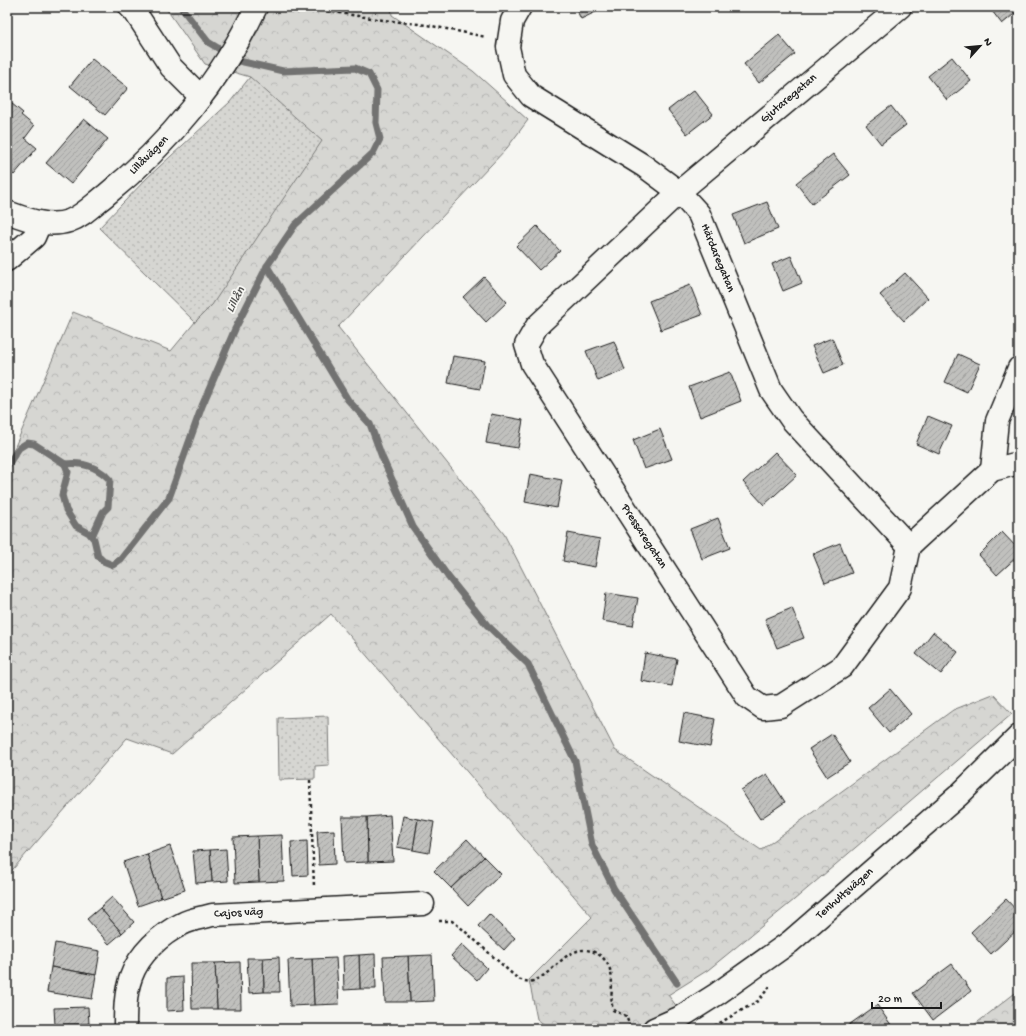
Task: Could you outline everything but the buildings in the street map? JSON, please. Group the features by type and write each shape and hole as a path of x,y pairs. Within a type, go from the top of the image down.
{"street":[{"path":"130,7 135,12 171,67 206,90"},
{"name":"Lillåvägen","path":"40,223 68,221 84,212 150,156 206,90 243,34 256,7"},
{"name":"Härdaregatan","path":"520,7 512,21 508,41 514,75 531,96 644,166 679,192 699,214 771,390 791,419 909,546"},
{"name":"Gjutaregatan","path":"679,192 900,7"},
{"name":"Pressaregatan","path":"679,192 537,326 526,345 532,364 747,697 763,708 781,706 842,666 900,588 909,546"},
{"path":"7,212 40,223 34,237 7,260"},
{"path":"992,470 997,421 1019,368"},
{"path":"909,546 992,470 1019,463"},
{"name":"Tenhultsvägen","path":"654,1029 679,1018 717,994 790,942 959,795 1019,736"},
{"name":"Cajos väg","path":"125,1029 125,1007 131,976 145,954 162,935 183,923 212,915 423,904"}],"path":[{"path":"303,7 383,20 426,25 508,41"},
{"path":"310,780 315,910"},
{"path":"423,904 433,922 452,922 459,926 518,979 526,981 536,980 572,952 584,950 599,954 609,966 612,974 613,1010 626,1016 631,1029"}],"green space":[{"path":"165,7 391,7 392,15 473,71 528,120 507,148 338,327 504,534 615,750 761,850 953,710 993,694 1012,714 794,900 708,970 668,995 694,1029 550,1029 537,1019 529,980 592,917 331,614 172,754 127,738 7,876 7,465 73,312 171,351 195,322 212,305 250,77 205,64"},
{"path":"250,77 322,141 212,305 195,322 99,228 147,178 230,102"},
{"path":"328,716 329,765 315,766 315,779 279,780 278,718"},
{"path":"1019,990 1019,1029 969,1029"}],"waterway":[{"name":"Lillån","path":"7,466 19,448 27,443 34,444 65,464 68,472 62,495 66,510 76,526 89,533 94,539 98,556 103,561 113,565 121,559 169,498 202,406 235,329 267,266 295,225 373,153 380,139 376,123 377,90 369,74 355,68 283,71 239,61 208,42 181,7"},
{"path":"267,266 348,400 370,424 382,457 413,527 449,578 487,625 528,664 575,761 592,845 614,889 677,983"},
{"path":"65,464 89,466 105,475 110,480 108,507 103,512 92,536"}]}
